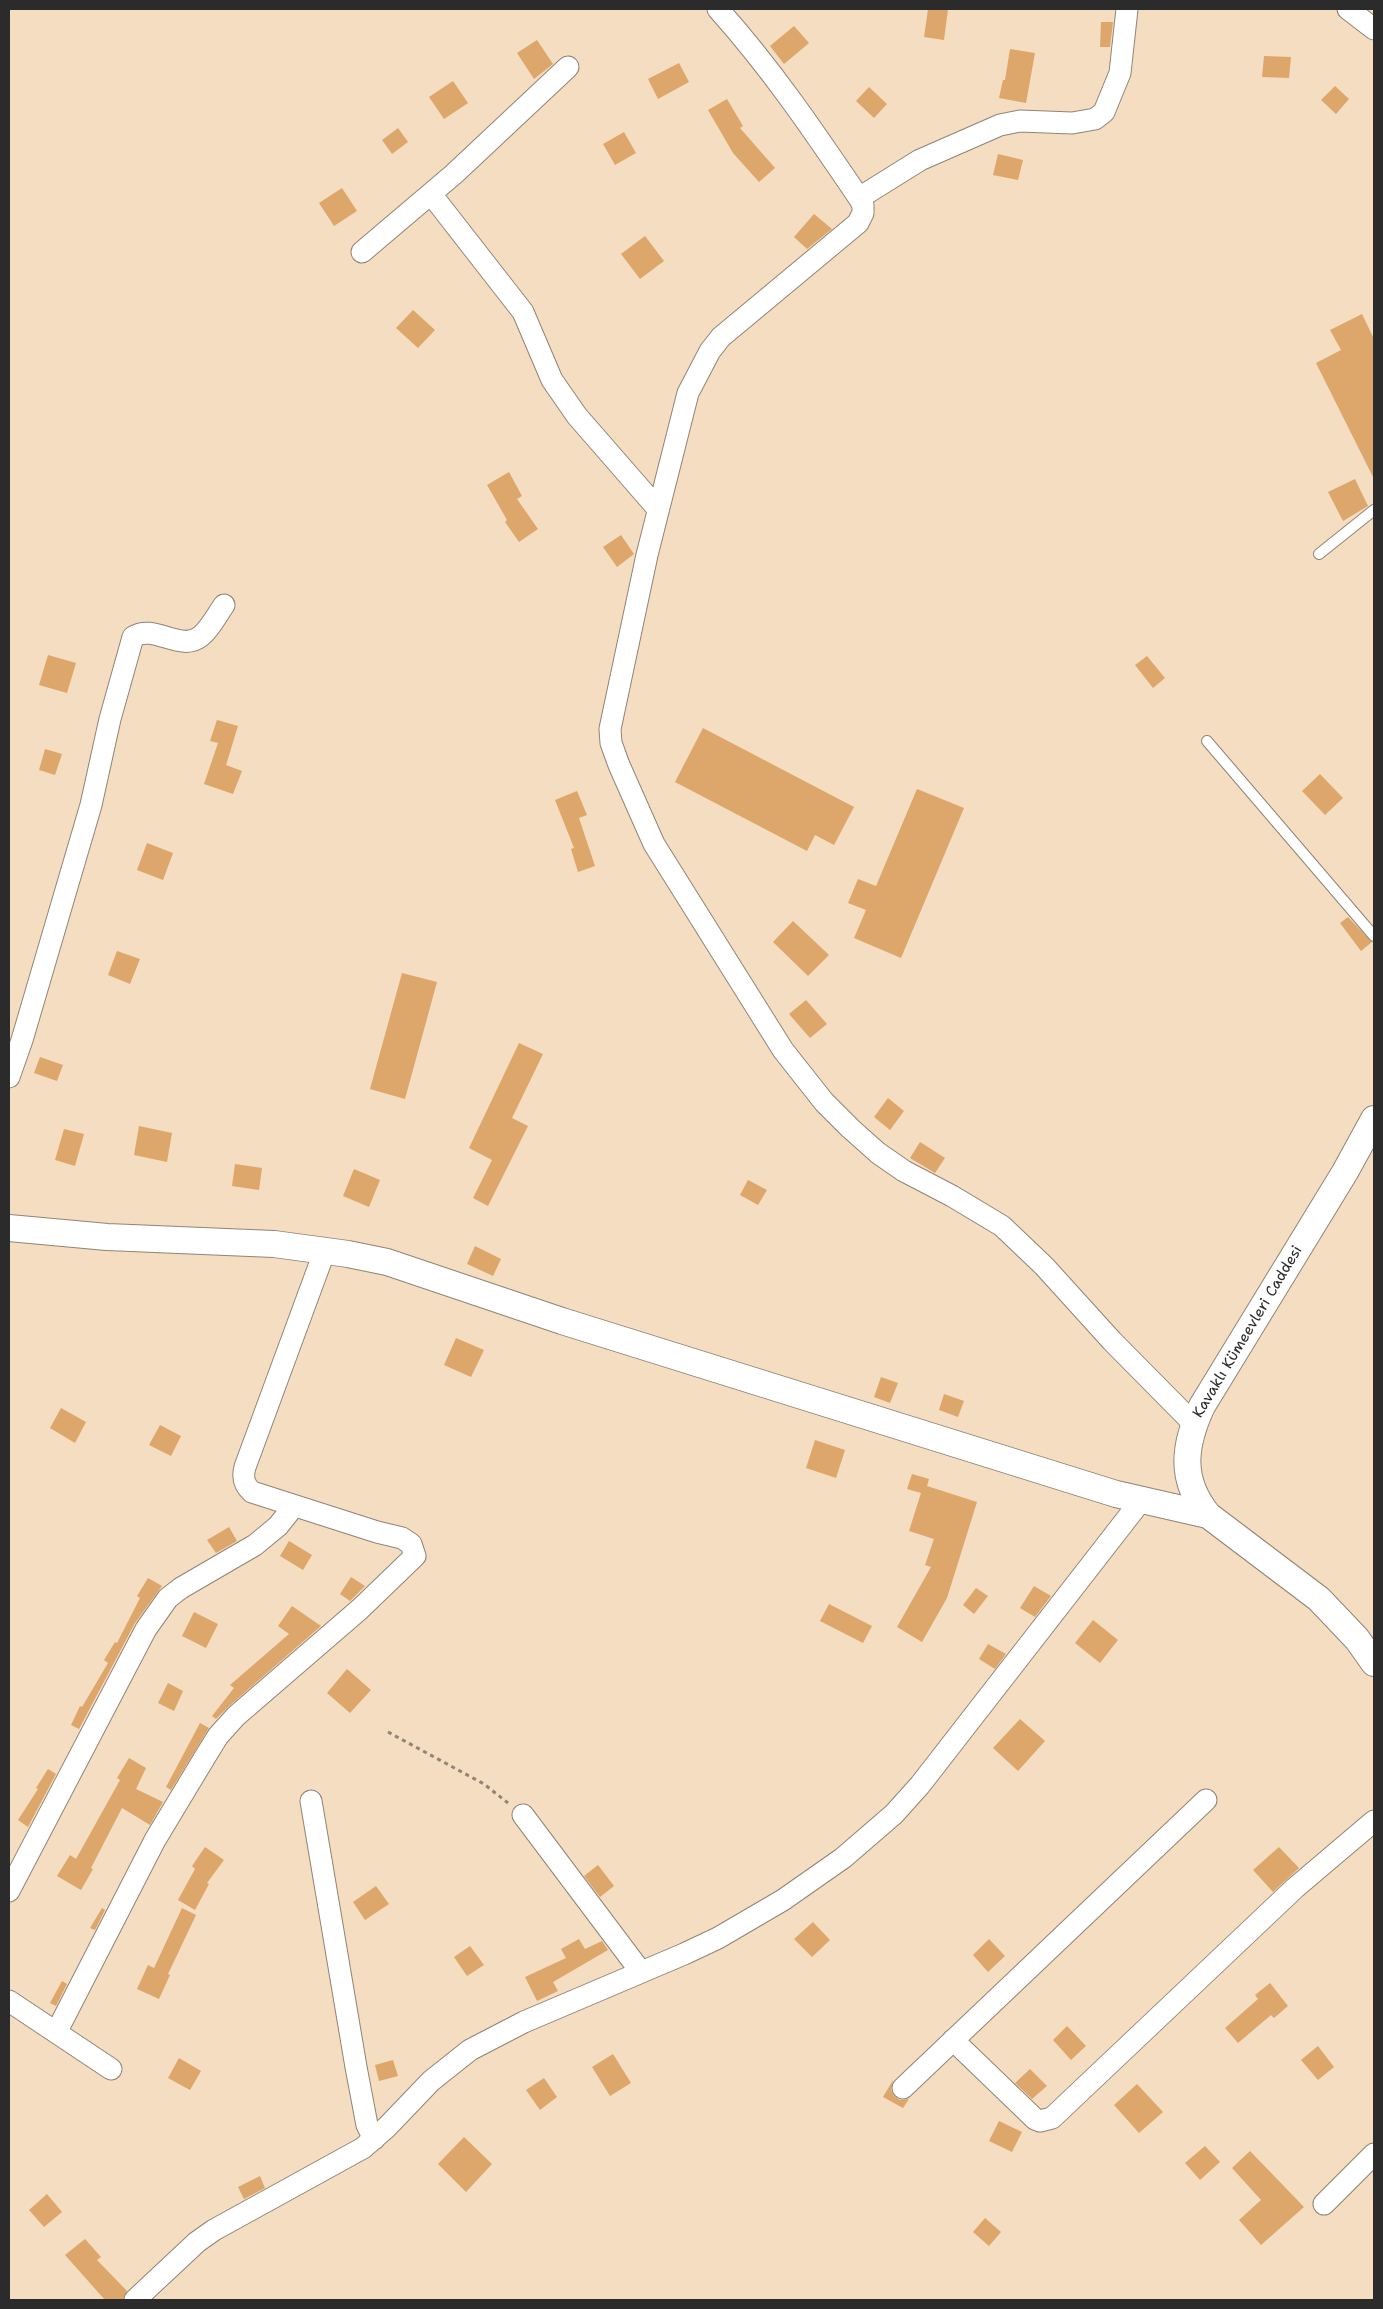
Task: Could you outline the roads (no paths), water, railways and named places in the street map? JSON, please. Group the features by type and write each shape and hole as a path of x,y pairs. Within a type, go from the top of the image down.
{"street":[{"path":"718,9 740,33 792,100 859,198 863,205 863,213 858,223 820,256 749,311 721,337 710,351 688,394 658,509 623,659 610,729 611,743 654,844 783,1050 824,1102 878,1153 904,1171 952,1196 1002,1226 1044,1266 1112,1341 1194,1424"},
{"path":"859,198 920,160 1000,125 1020,121 1072,123 1095,119 1104,112 1120,73 1127,9"},
{"path":"1348,9 1374,29"},
{"path":"362,252 431,194 568,67"},
{"path":"431,194 523,312 552,380 577,416 658,509"},
{"path":"9,1077 22,1040 91,805 110,719 133,637 138,634 150,633 178,640 195,640 202,636 224,605"},
{"name":"Kavaklı Kümeevleri Caddesi","path":"1374,1119 1345,1172 1214,1386 1194,1424 1188,1446 1187,1462 1190,1485 1208,1514 1319,1599 1357,1639 1374,1663"},
{"path":"9,1228 107,1237 274,1244 325,1250 387,1262 571,1324 1116,1494 1143,1498 1208,1514"},
{"path":"57,2032 155,1840 218,1736 236,1716 360,1609 414,1556 414,1550 410,1544 402,1538 294,1506 252,1492 246,1487 243,1475 325,1250"},
{"path":"135,2300 191,2247 214,2230 234,2217 348,2158 374,2139 431,2081 470,2050 524,2022 684,1954 746,1923 843,1858 894,1814 920,1785 1002,1683 1143,1498"},
{"path":"9,1891 158,1609 168,1598 182,1588 267,1536 294,1506"},
{"path":"903,2088 1206,1800"},
{"path":"311,1801 356,2067 367,2126 374,2139"},
{"path":"523,1815 641,1972"},
{"path":"953,2040 1034,2119 1040,2121 1052,2118 1295,1888 1374,1821"},
{"path":"9,2001 111,2070"},
{"path":"1324,2204 1374,2154"}],"lane":[{"path":"1319,554 1374,510"},
{"path":"1207,741 1374,936"}]}
